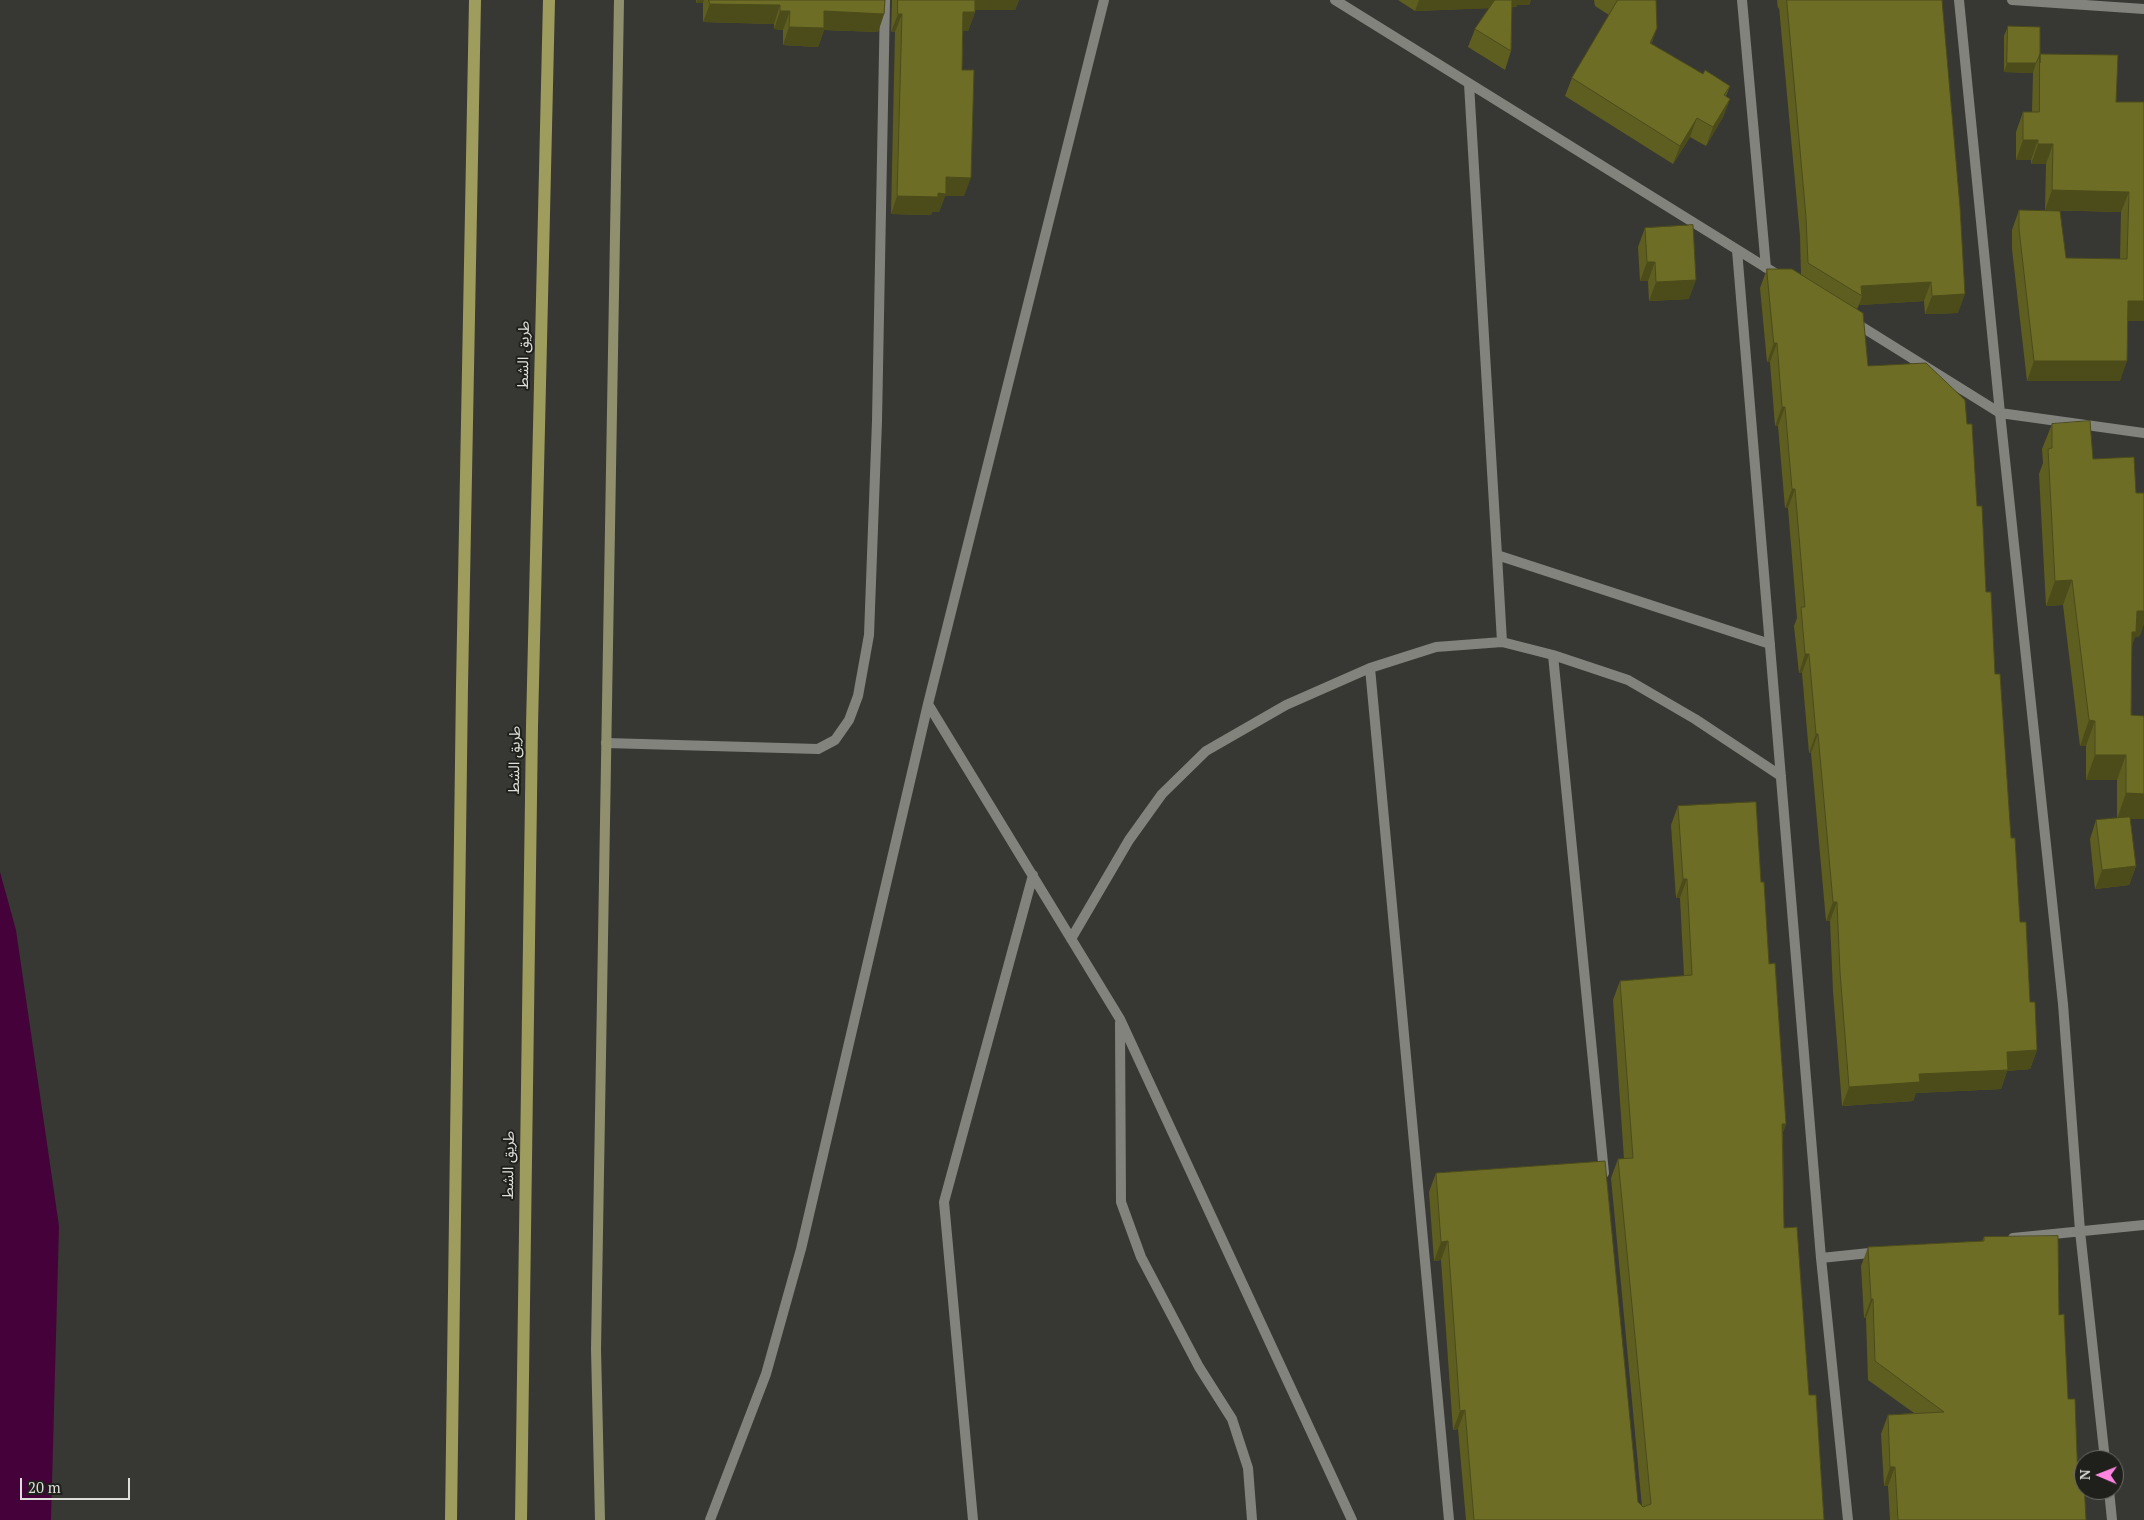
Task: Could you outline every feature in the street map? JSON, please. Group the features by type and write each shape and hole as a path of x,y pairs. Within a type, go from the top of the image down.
{"main road":[{"path":"451,1520 462,686 476,0"},
{"name":"طريق الشط","path":"520,1520 532,726 549,0"}],"street":[{"path":"600,1520 596,1349 619,0"},
{"path":"606,743 818,749 835,740 849,720 858,696 869,635 877,421 885,0"},
{"path":"710,1520 766,1374 802,1249 928,704 1104,0"},
{"path":"1335,0 1783,279"},
{"path":"1742,0 1766,268"},
{"path":"1960,0 2000,413 2063,1004 2080,1231 2104,1450"},
{"path":"2012,0 2144,9"},
{"path":"1469,84 1502,642"},
{"path":"1737,250 1821,1258 1848,1520"},
{"path":"1841,315 2000,413 2144,433"},
{"path":"1497,555 1770,644"},
{"path":"1071,939 1140,825 1162,794 1206,751 1286,705 1370,668 1436,647 1502,642 1553,654 1628,680 1695,719 1781,776"},
{"path":"1553,654 1604,1182"},
{"path":"1370,668 1449,1520"},
{"path":"928,704 1120,1018 1352,1520"},
{"path":"973,1520 944,1202 1033,876"},
{"path":"1120,1018 1121,1202 1140,1257 1199,1367 1232,1419 1248,1468 1252,1520"},
{"path":"2004,1239 2144,1225"},
{"path":"1821,1258 1888,1251"},
{"path":"2110,1500 2112,1520"}],"shaded area":[{"path":"0,872 16,930 59,1226 51,1520 0,1520"}],"building":[{"path":"709,0 885,0 884,14 824,11 824,28 789,27 790,11 780,11 780,5 710,4"},
{"path":"898,0 975,0 975,12 963,12 962,70 974,70 971,178 946,177 946,194 938,193 938,197 897,196 902,14 898,14"},
{"path":"1495,0 1512,0 1511,51 1475,29"},
{"path":"1618,0 1656,0 1657,28 1650,43 1703,74 1705,70 1730,86 1724,95 1730,99 1713,127 1697,118 1680,146 1572,78"},
{"path":"1787,0 1942,0 1960,207 1965,294 1932,296 1931,282 1861,286 1862,296 1808,263 1806,217"},
{"path":"2008,26 2040,27 2040,54 2036,63 2007,63"},
{"path":"2040,54 2118,55 2116,102 2144,102 2144,301 2128,301 2127,361 2034,361 2019,229 2019,210 2060,211 2066,258 2127,259 2129,192 2052,190 2053,144 2038,144 2038,140 2023,140 2023,112 2039,112"},
{"path":"1693,225 1696,280 1656,282 1655,262 1647,262 1645,228"},
{"path":"1767,269 1792,269 1863,313 1868,366 1926,363 1965,400 1967,424 1972,424 1977,506 1982,506 1986,592 1991,592 1995,674 2000,674 2011,838 2015,838 2020,922 2026,922 2030,1002 2035,1002 2037,1050 2007,1052 2008,1070 1919,1074 1920,1082 1849,1087 1840,972 1837,902 1833,902 1809,654 1805,654 1801,607 1805,607 1795,489 1792,489 1785,407 1782,407 1777,343 1774,343"},
{"path":"2090,421 2093,459 2134,457 2136,493 2144,493 2144,611 2137,611 2136,632 2132,632 2131,715 2144,716 2144,794 2126,793 2126,755 2095,755 2095,721 2089,720 2072,580 2055,581 2048,449 2052,448 2052,424"},
{"path":"1756,802 1761,882 1764,882 1769,964 1775,963 1786,1124 1782,1124 1784,1228 1797,1227 1809,1395 1816,1395 1824,1520 1474,1520 1465,1410 1460,1411 1448,1241 1441,1242 1436,1173 1605,1161 1638,1502 1643,1507 1651,1504 1618,1159 1633,1158 1620,981 1692,975 1687,879 1683,879 1678,806"},
{"path":"2130,817 2136,866 2102,870 2096,820"},
{"path":"2058,1236 2059,1315 2064,1314 2068,1399 2075,1399 2077,1450 2074,1450 2074,1500 2085,1500 2086,1520 1898,1520 1895,1467 1890,1467 1888,1415 1944,1412 1875,1361 1873,1299 1871,1299 1868,1247 1984,1241 1984,1237"}]}
